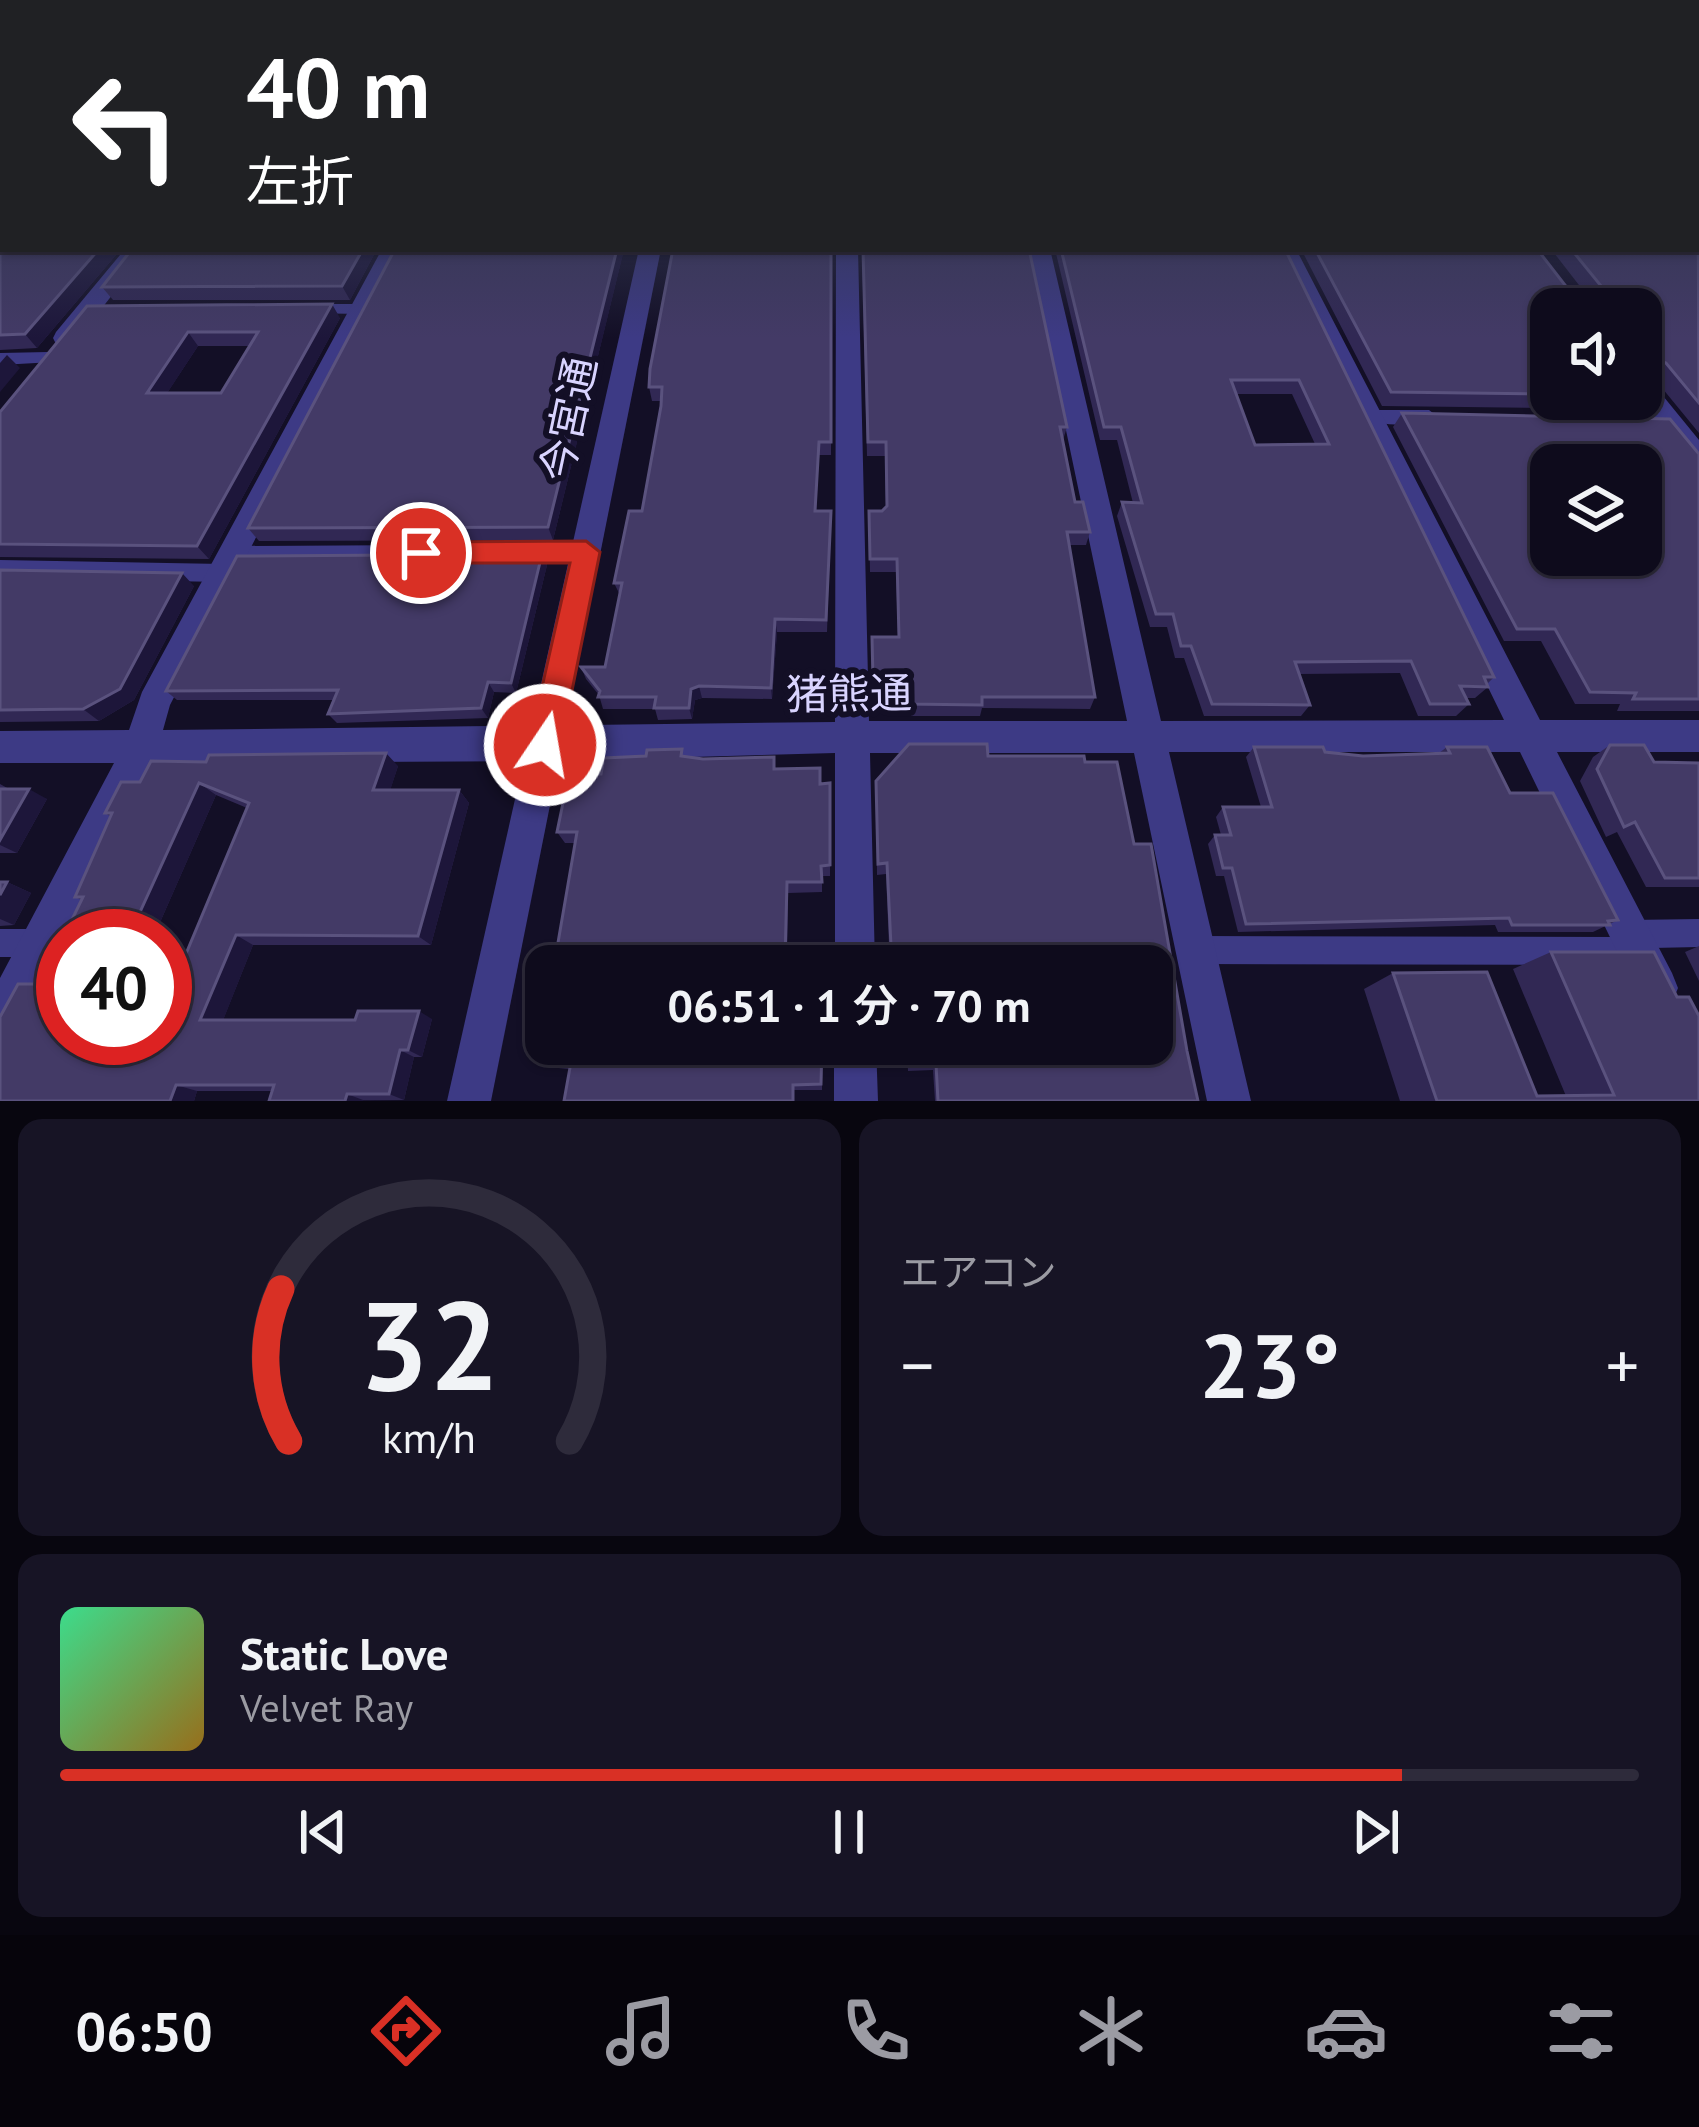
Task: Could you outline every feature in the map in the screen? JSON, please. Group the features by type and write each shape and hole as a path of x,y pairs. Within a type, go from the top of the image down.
{"street":[{"path":"24,388 98,310 135,252"},
{"path":"58,909 142,745 154,703 391,252"},
{"name":"今宮通","path":"469,1101 649,252"},
{"path":"847,252 855,945"},
{"path":"1040,252 1228,1101"},
{"path":"1287,252 1679,1030"},
{"path":"1657,420 1699,460"},
{"name":"猪熊通","path":"0,747 545,745 853,736 1699,736"},
{"path":"0,1021 36,951"},
{"path":"855,1065 856,1101"}],"lane":[{"path":"293,309 362,309"},
{"path":"0,359 48,358"},
{"path":"1370,416 1462,417"},
{"path":"0,569 586,552"},
{"path":"1195,950 1634,942 1699,933"},
{"path":"0,943 36,943"}],"building":[{"path":"0,252 96,252 25,334 0,335"},
{"path":"130,252 361,252 342,286 102,287"},
{"path":"393,252 616,252 548,527 248,528"},
{"path":"672,252 831,252 831,442 819,442 815,511 831,511 826,620 775,619 771,688 699,686 691,689 689,708 654,708 656,697 598,697 600,691 581,667 605,667 622,583 614,583 629,511 642,511 661,406 662,387 649,387"},
{"path":"863,252 1030,252 1067,427 1060,427 1075,502 1083,502 1090,532 1067,532 1095,697 982,697 982,705 908,704 908,680 873,680 872,637 899,637 897,559 870,559 869,511 887,506 886,442 868,442"},
{"path":"1062,252 1286,252 1494,677 1484,677 1488,687 1460,686 1469,704 1430,704 1411,661 1295,662 1310,705 1212,704 1191,646 1181,646 1173,614 1156,614 1122,502 1142,503 1121,427 1104,427","holes":["1231,380 1299,380 1329,444 1255,445"]},
{"path":"1317,252 1539,252 1567,288 1530,288 1530,394 1391,392"},
{"path":"1573,252 1698,252 1699,403 1662,362 1662,288 1603,288"},
{"path":"332,304 197,546 0,544 0,412 87,306","holes":["188,332 258,332 221,393 147,393"]},
{"path":"1402,413 1530,416 1530,420 1670,419 1699,454 1699,699 1633,699 1636,693 1590,692 1555,629 1517,629"},
{"path":"542,554 511,683 488,682 481,708 328,714 338,690 166,691 237,556"},
{"path":"0,570 182,573 120,689 83,709 0,710"},
{"path":"909,744 987,744 988,756 1084,756 1085,762 1117,762 1134,844 1151,844 1169,945 891,945 887,863 878,864 876,781"},
{"path":"1610,745 1644,745 1654,762 1699,763 1699,878 1665,878 1635,822 1624,827 1597,769"},
{"path":"1254,747 1323,747 1325,752 1363,756 1487,747 1510,793 1553,793 1618,920 1608,921 1610,925 1512,925 1509,918 1246,924 1232,868 1223,868 1215,835 1231,835 1223,807 1272,807"},
{"path":"682,749 681,756 703,759 774,757 774,769 820,768 820,784 830,783 830,865 821,866 822,882 787,882 785,945 558,945 577,832 557,832 569,774 601,774 604,758 646,756 647,750"},
{"path":"386,753 373,790 459,790 418,936 236,935 200,1020 355,1020 358,1011 419,1011 408,1050 400,1050 389,1094 347,1094 345,1101 269,1101 274,1085 176,1085 170,1101 0,1101 0,1017 18,984 36,984 36,1065 192,1065 192,939 249,803 199,783 141,909 77,909 83,897 75,897 121,782 140,782 151,761 206,762 209,755"},
{"path":"0,789 29,789 0,840"},
{"path":"1551,952 1654,952 1677,997 1689,997 1699,1016 1699,1101 1437,1101 1393,973 1487,972 1537,1096 1614,1095"},
{"path":"1173,970 1198,1101 938,1101 936,1065 1173,1065"},
{"path":"570,1065 821,1065 821,1084 793,1085 793,1101 564,1101"}],"route":[{"path":"421,553 586,552 545,745"}]}
